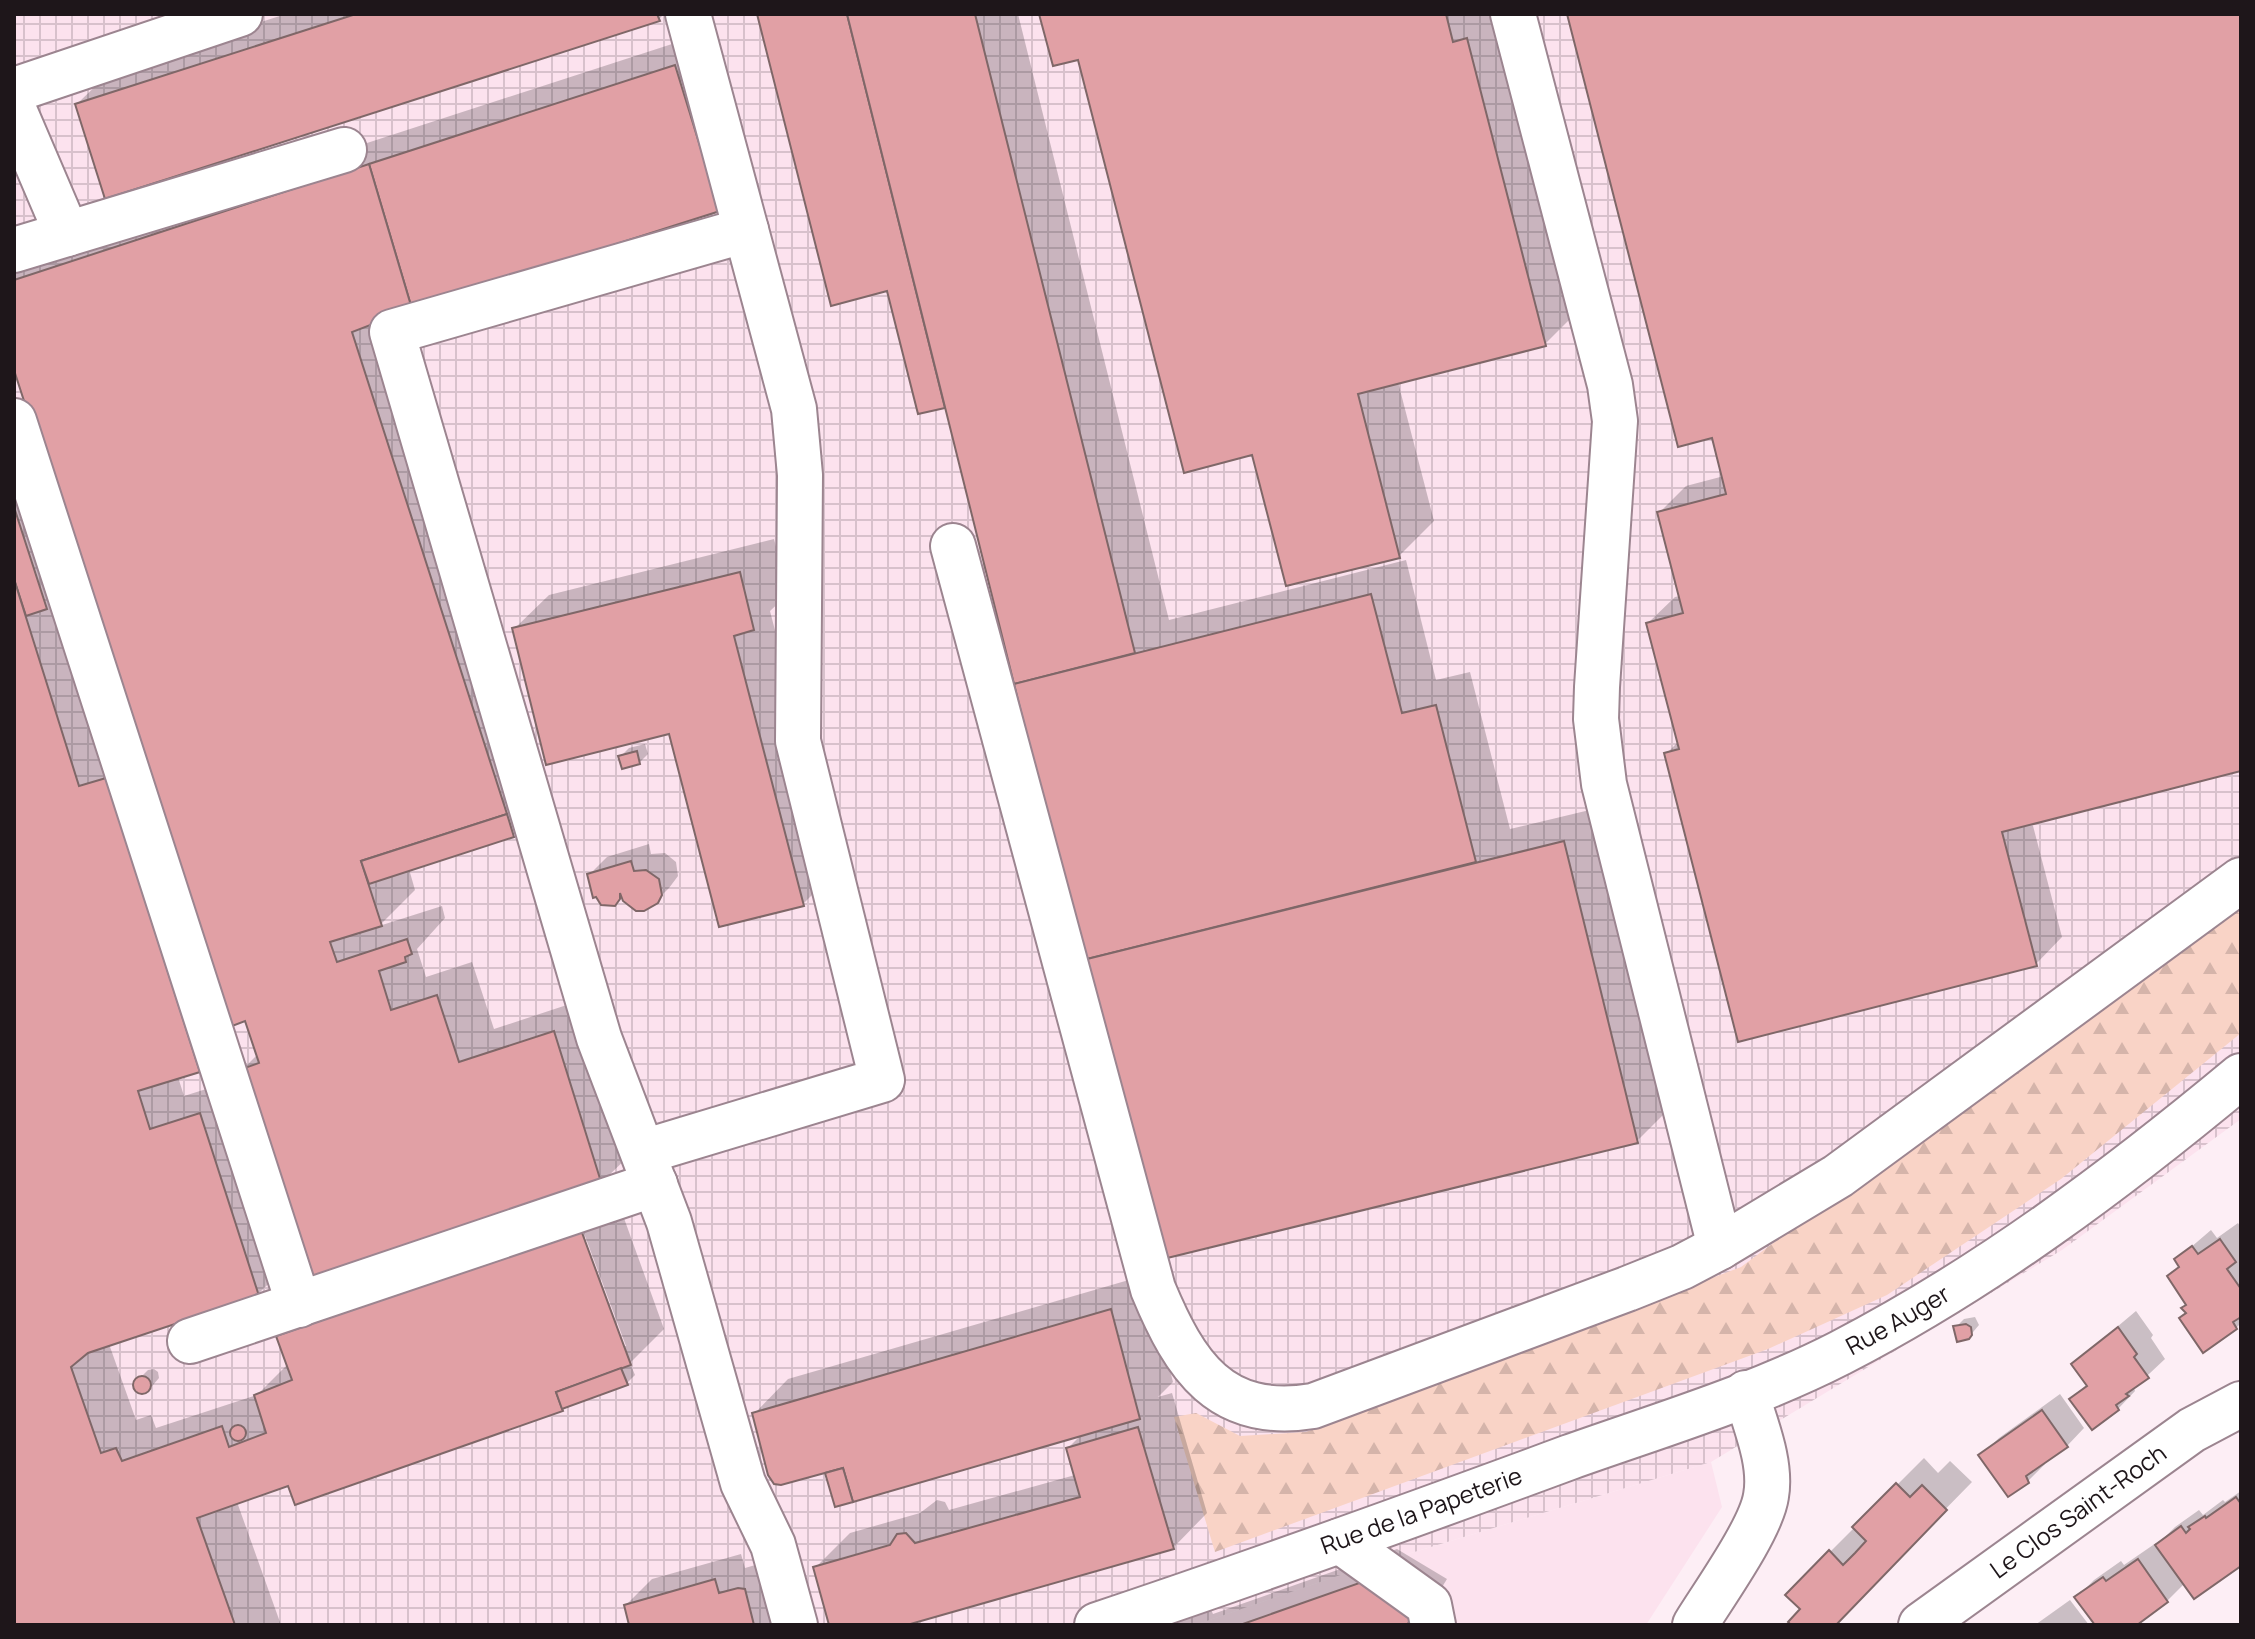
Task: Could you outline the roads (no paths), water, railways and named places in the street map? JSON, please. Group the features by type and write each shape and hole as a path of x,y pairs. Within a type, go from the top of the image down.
{"street":[{"path":"14,90 240,14"},
{"path":"190,1341 299,1305 882,1080 798,741 798,442 794,409 688,14"},
{"path":"1513,14 1610,385 1615,421 1597,687 1597,730 1604,784 1720,1247"},
{"path":"14,110 67,234"},
{"path":"14,250 344,150"},
{"path":"746,230 392,332 599,1038 669,1222 743,1483 773,1545 795,1625"},
{"path":"14,421 299,1305"},
{"path":"953,546 1149,1276 1177,1340 1200,1375 1226,1393 1256,1407 1285,1411 1313,1406 1627,1289 1720,1247 1838,1176 2241,880"},
{"name":"Rue Auger","path":"1746,1393 1840,1353 1994,1263 2104,1185 2241,1076"},
{"path":"1695,1625 1754,1528 1766,1495 1764,1462 1746,1393"},
{"name":"Rue de la Papeterie","path":"1097,1625 1340,1541 1746,1393"},
{"name":"Le Clos Saint-Roch","path":"1921,1625 2192,1430 2241,1404"},
{"path":"1340,1541 1429,1605 1433,1625"}]}
